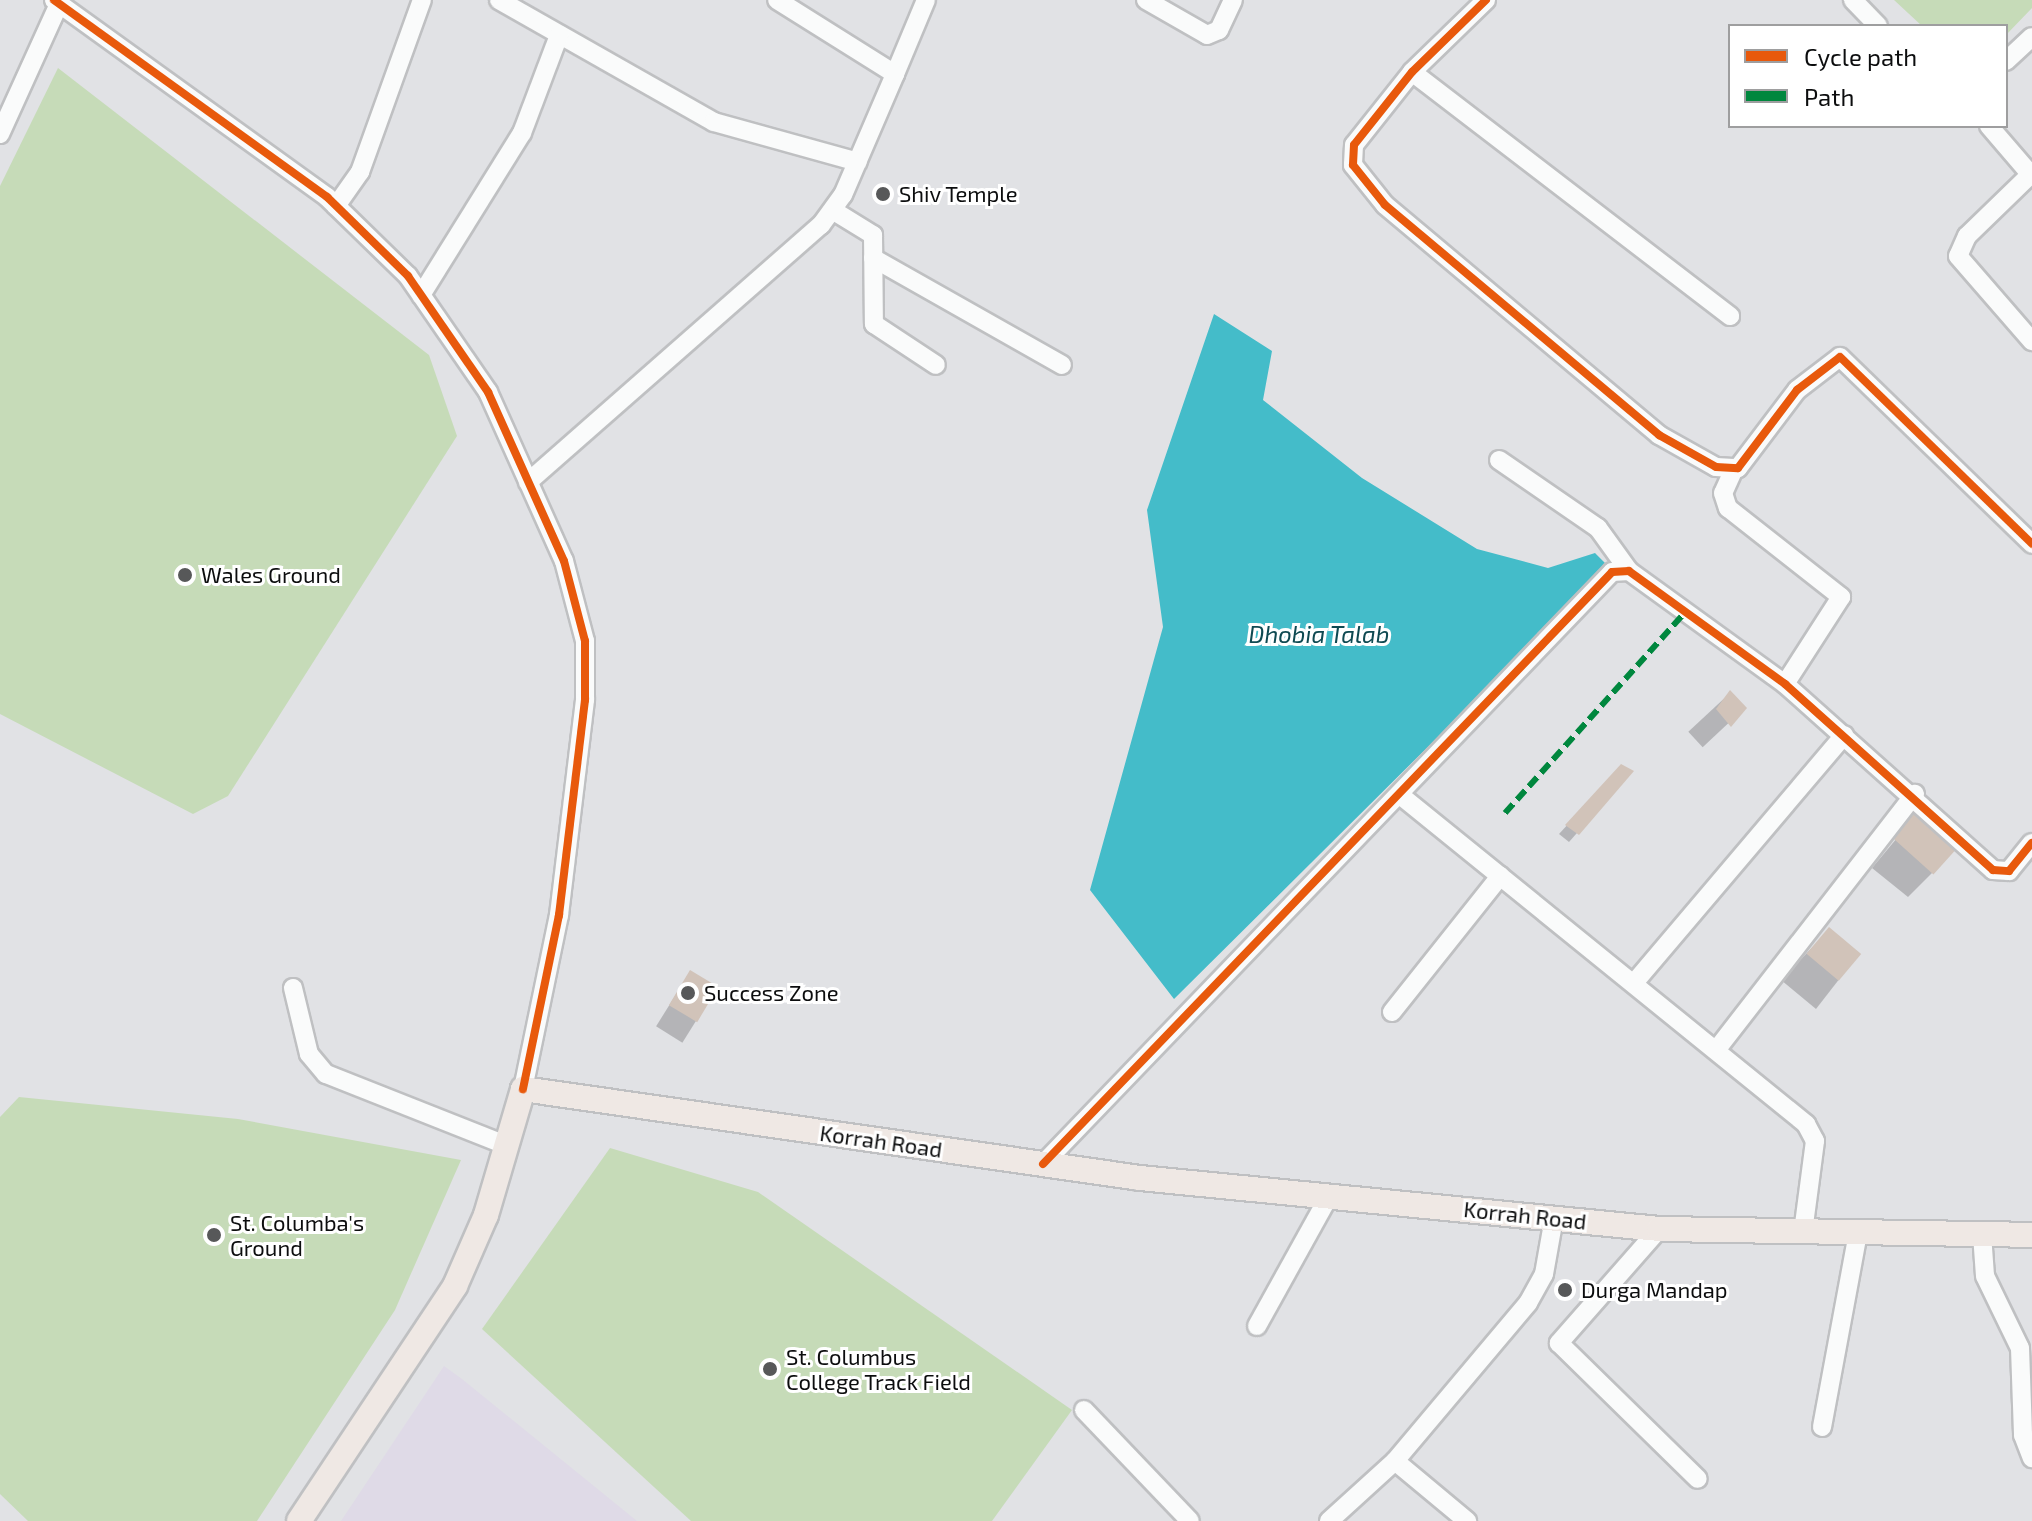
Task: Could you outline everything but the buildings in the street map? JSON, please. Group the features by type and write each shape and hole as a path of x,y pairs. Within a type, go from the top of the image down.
{"main road":[{"path":"299,1521 455,1286 508,1146 523,1089"},
{"name":"Korrah Road","path":"523,1089 1043,1164 1659,1229 1762,1227 1803,1232 2032,1235"}],"street":[{"path":"336,206 360,172 422,0"},
{"path":"499,0 737,132 858,162"},
{"path":"777,0 895,74"},
{"path":"528,482 834,211 858,162 926,0"},
{"path":"1146,0 1207,35 1219,30 1233,0"},
{"path":"1486,0 1412,72 1354,145 1360,175 1385,205 1659,435 1733,471"},
{"path":"1853,0 1876,24"},
{"path":"0,134 57,2 336,206 421,295 488,392 564,561 581,628 585,700 559,915 523,1089"},
{"path":"421,295 522,133 559,35"},
{"path":"2008,59 2032,37"},
{"path":"1412,72 1730,316"},
{"path":"1991,128 2031,175 1967,236 1958,256 2032,341"},
{"path":"834,211 870,230 874,324 936,365"},
{"path":"873,258 1062,365"},
{"path":"1785,684 1841,597 1728,508 1723,493 1733,471 1797,390 1840,357 2032,544"},
{"path":"1499,460 1590,522 1629,571 1785,684 1915,794 1998,872 2009,871 2032,843"},
{"path":"1043,1164 1608,575 1629,571"},
{"path":"1634,983 1844,735"},
{"path":"1717,1049 1915,794"},
{"path":"1400,795 1717,1049 1812,1132 1803,1232"},
{"path":"1392,1012 1500,876"},
{"path":"293,988 309,1054 326,1074 508,1146"},
{"path":"1257,1326 1329,1196"},
{"path":"1329,1521 1395,1461 1537,1289 1554,1218"},
{"path":"1659,1229 1559,1343 1698,1479"},
{"path":"1822,1427 1858,1233"},
{"path":"1982,1234 1985,1276 2020,1348 2023,1435 2032,1458"},
{"path":"1084,1410 1190,1521"},
{"path":"1395,1461 1467,1521"}],"shaded area":[{"path":"444,1366 462,1379 637,1521 341,1521"}],"green space":[{"path":"1894,0 2032,0 2032,8 2008,33 2008,24 1920,24"},
{"name":"Wales Ground","path":"58,68 429,355 457,436 228,796 193,814 0,714 0,186"},
{"name":"St. Columba's Ground","path":"19,1097 238,1119 461,1160 395,1310 257,1521 28,1521 0,1494 0,1117"},
{"name":"St. Columbus College Track Field","path":"610,1148 758,1192 1072,1410 992,1521 691,1521 482,1329"}],"water":[{"name":"Dhobia Talab","path":"1214,314 1272,351 1263,400 1362,478 1477,549 1548,568 1595,553 1609,567 1174,999 1090,890 1163,627 1147,510"}],"marked path":[{"path":"1505,813 1686,611"}],"cycle path":[{"path":"54,0 327,197 408,276 488,392 564,561 585,641 585,700 559,915 523,1089"},
{"path":"1486,0 1412,72 1354,145 1353,165 1385,205 1659,435 1716,467 1738,468 1797,390 1840,357 2032,544"},
{"path":"1043,1164 1612,572 1629,571 1785,684 1993,870 2009,871 2032,843"}],"place":[{"name":"Shiv Temple","path":"883,194"},
{"name":"Wales Ground","path":"185,575"},
{"name":"Success Zone","path":"688,993"},
{"name":"St. Columba's Ground","path":"214,1235"},
{"name":"Durga Mandap","path":"1565,1290"},
{"name":"St. Columbus College Track Field","path":"770,1369"}]}
